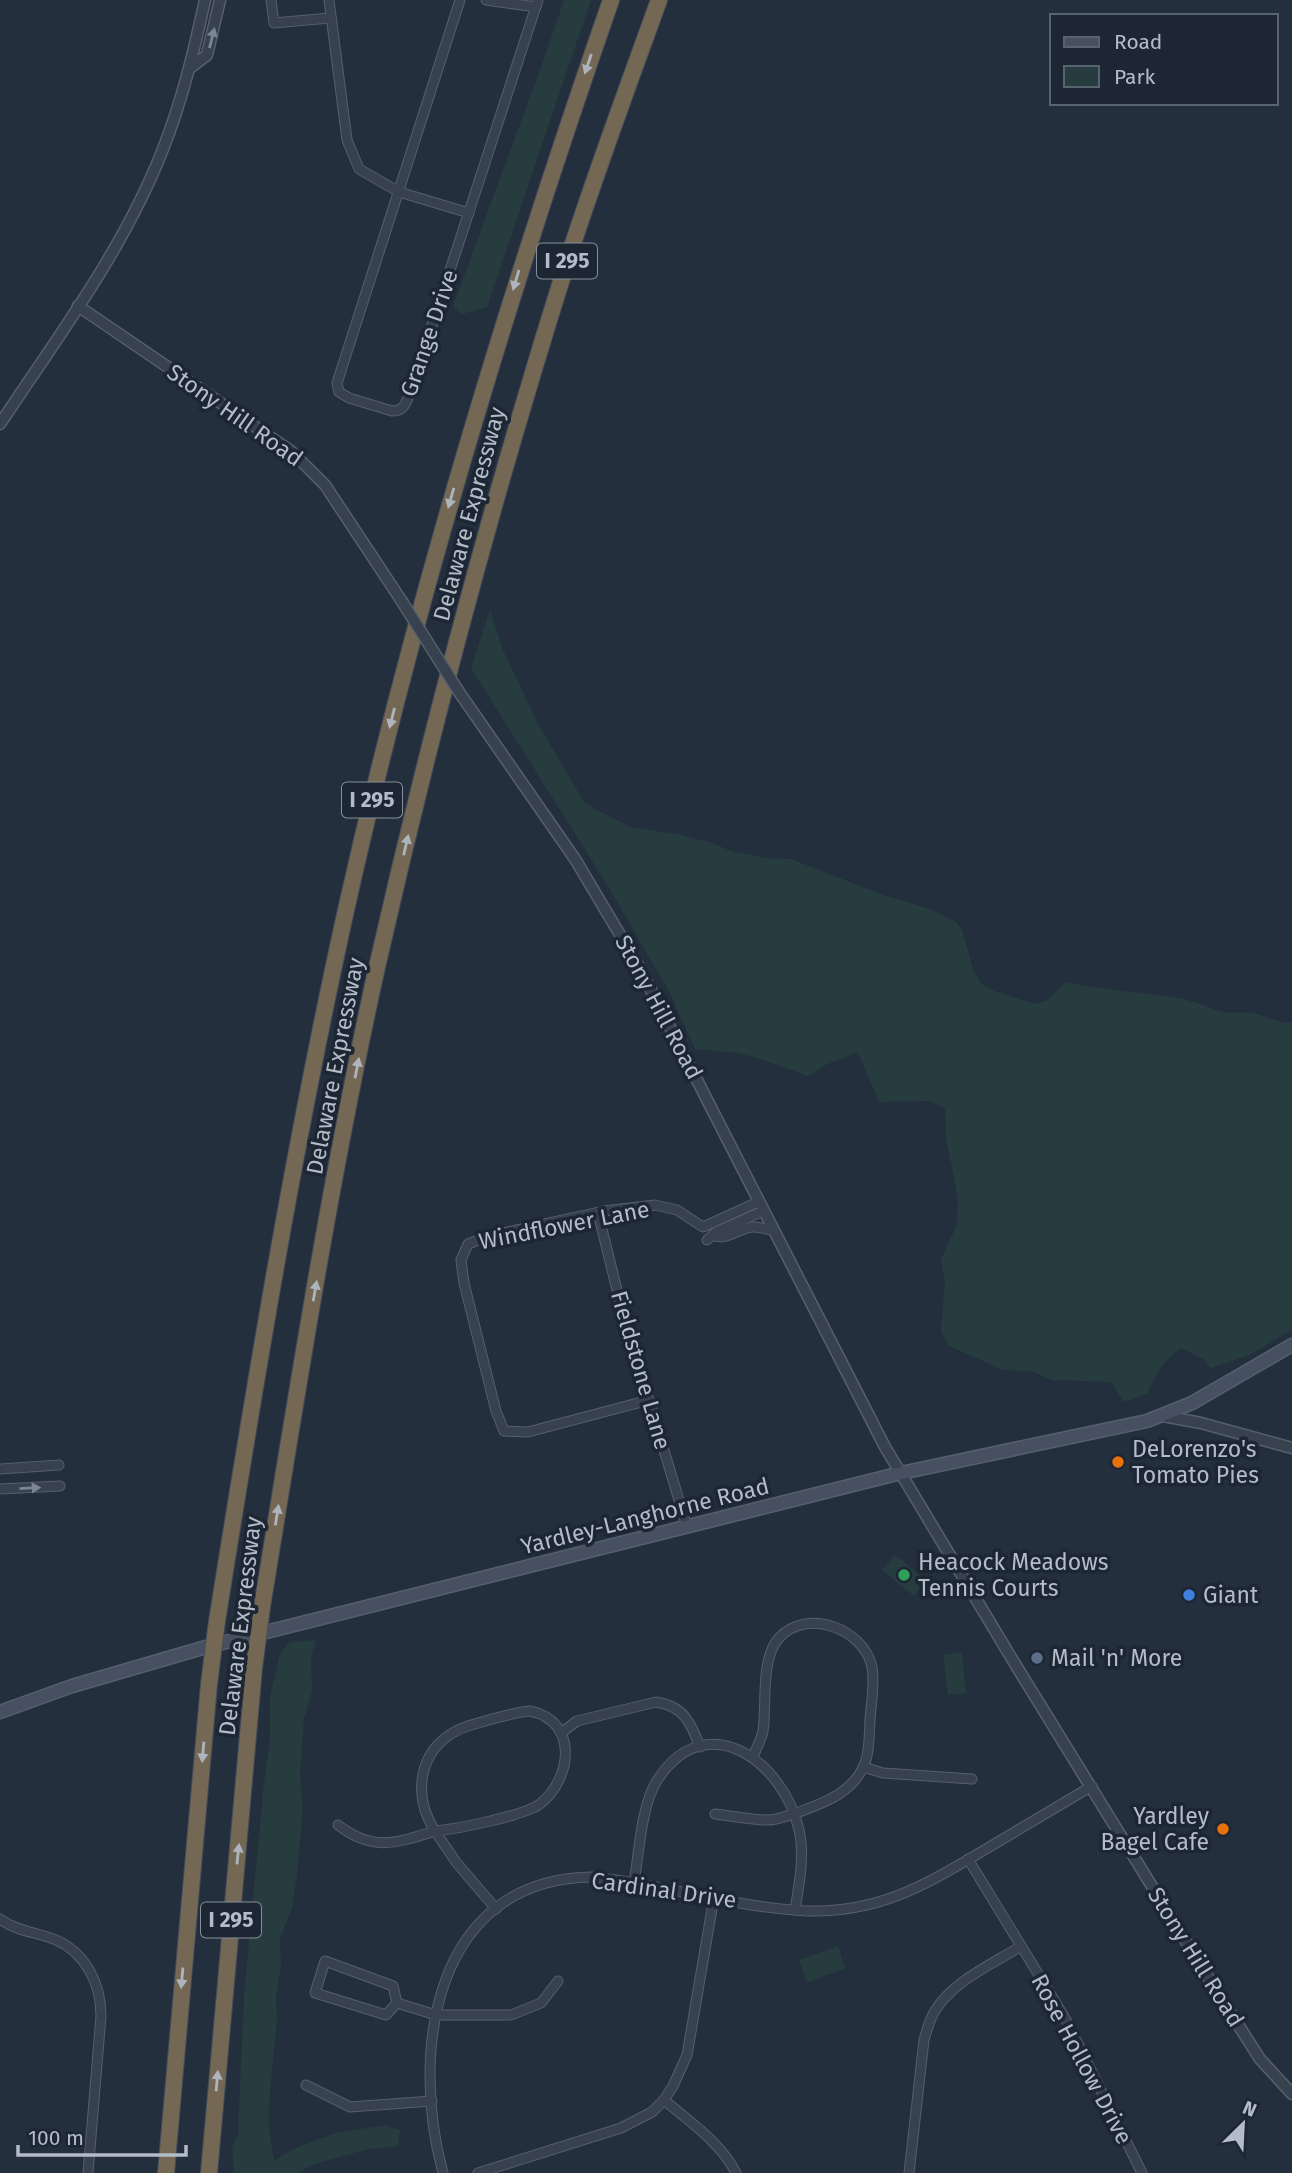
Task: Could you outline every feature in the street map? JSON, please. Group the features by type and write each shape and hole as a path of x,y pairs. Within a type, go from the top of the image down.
{"highway":[{"name":"Delaware Expressway","path":"166,2173 217,1620 292,1172 346,909 413,637 485,383 556,156 611,0"},
{"name":"Delaware Expressway","path":"209,2173 254,1668 262,1607 310,1314 361,1043 416,800 488,526 569,256 616,113 659,0"},
{"path":"488,526 609,165 670,0"}],"main road":[{"name":"Yardley-Langhorne Road","path":"0,1712 72,1686 172,1656 901,1473 1163,1416 1216,1391 1292,1345"}],"street":[{"path":"0,424 119,242 149,182 190,68 205,0"},
{"path":"190,68 207,55 220,0"},
{"path":"271,0 274,23 330,18"},
{"path":"329,0 347,140 359,169 399,192 469,213"},
{"name":"Grange Drive","path":"460,0 337,383 339,392 359,402 392,411 404,407 537,3"},
{"path":"486,0 537,3"},
{"name":"Stony Hill Road","path":"78,306 291,451 325,485 459,692 575,859 607,910 638,965 853,1387 901,1473 1012,1659 1260,2059 1292,2094"},
{"name":"Windflower Lane","path":"649,1400 528,1433 504,1431 496,1411 464,1283 461,1260 468,1244 489,1236 598,1213 655,1205 667,1206 703,1227 760,1206"},
{"path":"760,1206 710,1237 726,1237 754,1227 772,1230"},
{"name":"Fieldstone Lane","path":"598,1213 640,1383 649,1400 687,1527"},
{"path":"1163,1416 1201,1423 1292,1448"},
{"path":"0,1469 60,1465"},
{"path":"0,1489 60,1486"},
{"path":"715,1814 771,1820 794,1813 841,1794 863,1767 867,1754 873,1670 857,1643 837,1627 817,1623 796,1628 785,1633 773,1647 768,1662 763,1732 753,1756"},
{"path":"561,1733 577,1721 656,1702 677,1709 689,1719 700,1747"},
{"path":"338,1825 363,1841 372,1843 405,1840 435,1831 525,1811 539,1805 564,1769 566,1746 561,1733 543,1716 525,1712 474,1724 447,1737 429,1759 421,1784 423,1807 435,1831 496,1909"},
{"path":"634,1883 654,1785 680,1756 700,1747 725,1746 753,1756 777,1779 794,1813 800,1832 801,1848 794,1910"},
{"path":"863,1767 883,1773 972,1779"},
{"name":"Cardinal Drive","path":"443,2173 432,2101 432,2045 442,1984 459,1950 477,1926 496,1909 532,1887 564,1879 592,1877 794,1910 832,1911 878,1904 923,1886 1092,1786"},
{"name":"Rose Hollow Drive","path":"968,1859 1065,2018 1142,2173"},
{"path":"478,2173 621,2128 652,2112 664,2099 687,2054 714,1897"},
{"path":"0,1919 20,1931 66,1945 85,1964 99,1991 101,2015 88,2173"},
{"name":"Rose Hollow Drive","path":"909,2173 924,2040 930,2020 946,1997 962,1983 1021,1946"},
{"path":"325,1961 393,1986 397,2003 386,2015 315,1993 325,1961"},
{"path":"397,2003 436,2015 519,2014 541,2003 558,1981"},
{"path":"306,2085 349,2107 432,2101"},
{"path":"664,2099 725,2155 736,2173"}],"green space":[{"path":"564,0 591,0 487,307 462,314 453,306"},
{"path":"490,610 503,650 537,722 584,802 597,810 633,828 677,834 734,852 791,859 883,895 933,910 956,922 962,930 974,972 981,983 994,991 1035,1004 1048,1000 1065,982 1183,999 1224,1012 1252,1013 1292,1023 1292,1330 1250,1355 1211,1368 1203,1359 1181,1348 1161,1367 1148,1393 1124,1402 1111,1382 1052,1380 1031,1371 1003,1370 949,1346 941,1332 945,1281 941,1259 956,1227 958,1207 946,1139 945,1108 930,1101 879,1102 858,1052 823,1066 808,1076 758,1058 695,1049 670,993 606,883 471,668"},
{"name":"Heacock Meadows Tennis Courts","path":"895,1555 926,1580 914,1596 882,1570"},
{"path":"316,1640 311,1657 312,1690 304,1719 300,1775 303,1808 297,1874 292,1908 280,1938 281,1965 276,1996 277,2020 269,2103 269,2128 274,2161 293,2149 336,2133 385,2125 400,2130 398,2146 368,2149 311,2165 298,2173 234,2173 232,2147 238,2134 244,1996 270,1738 270,1697 280,1653 290,1642"},
{"name":"Heacock Meadows Tennis Courts","path":"962,1653 966,1693 948,1695 943,1655"},
{"path":"838,1946 845,1968 807,1983 799,1960"}],"place":[{"name":"DeLorenzo's Tomato Pies","path":"1118,1462"},
{"name":"Heacock Meadows Tennis Courts","path":"904,1575"},
{"name":"Giant","path":"1189,1595"},
{"name":"Mail 'n' More","path":"1037,1658"},
{"name":"Yardley Bagel Cafe","path":"1223,1829"}]}
